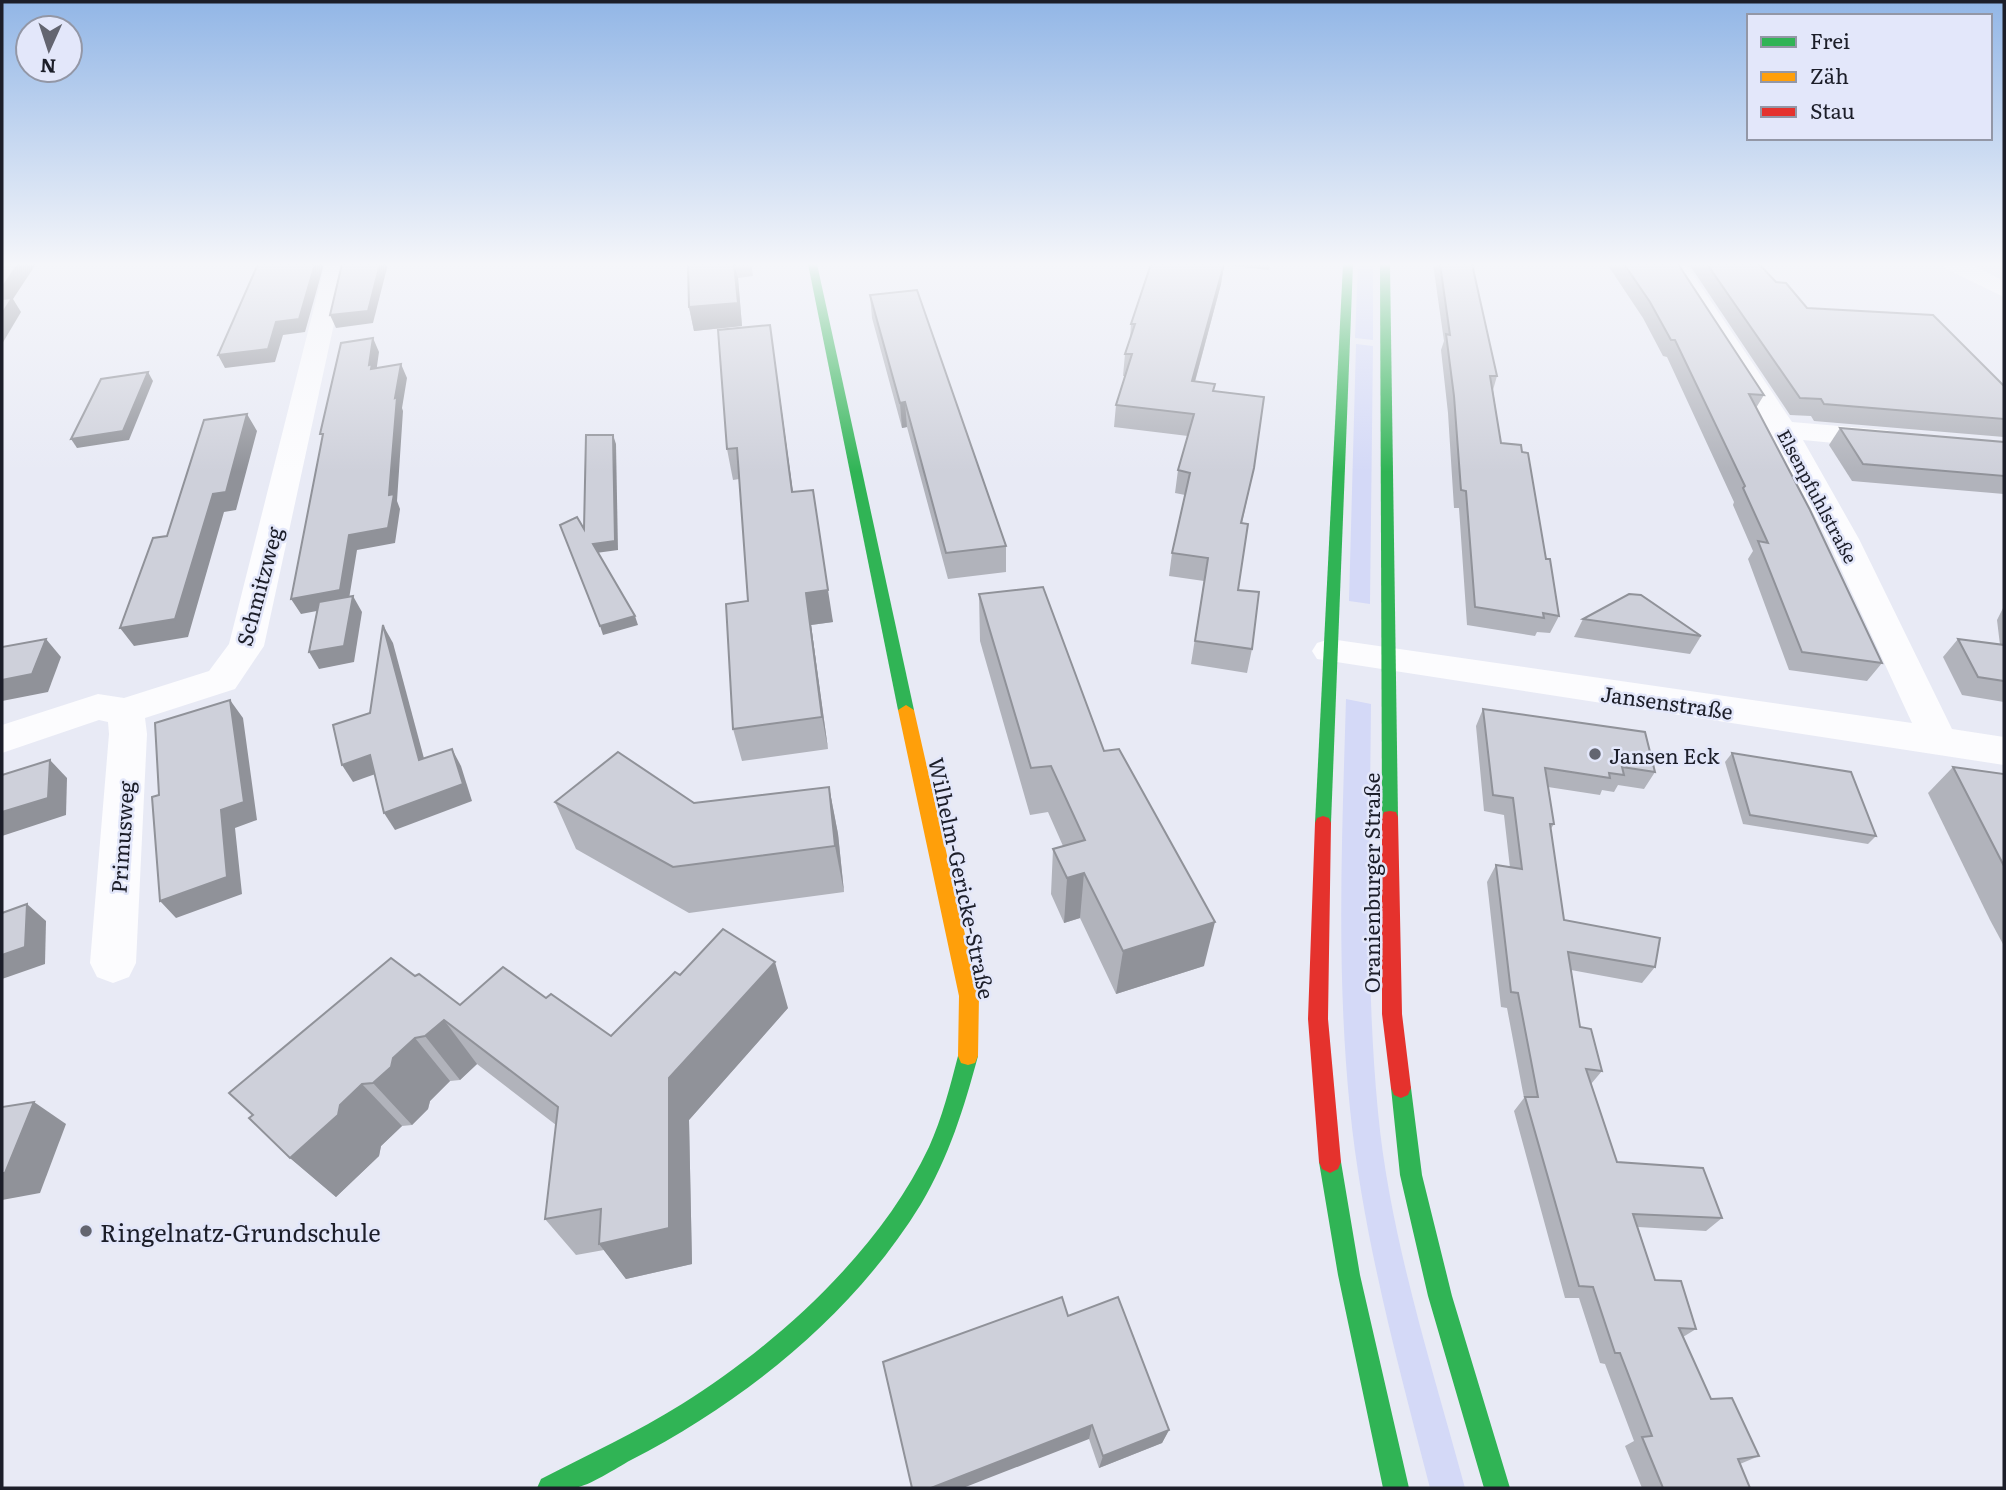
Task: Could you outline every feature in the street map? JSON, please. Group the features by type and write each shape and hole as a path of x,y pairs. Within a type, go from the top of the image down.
{"main road":[{"name":"Wilhelm-Gericke-Straße","path":"550,1488 709,1401 784,1344 856,1273 901,1214 934,1156 952,1119 965,1077 970,1045 968,996 826,334"},
{"path":"1345,334 1319,912 1320,1060 1332,1172 1354,1303 1396,1488"},
{"name":"Oranienburger Straße","path":"1386,334 1392,1001 1400,1091 1411,1175 1440,1296 1497,1488"}],"street":[{"name":"Schmitzweg","path":"2,739 98,708 125,711 222,680 246,646 320,334"},
{"name":"Elsenpfuhlstraße","path":"1720,334 1783,430 1843,539 1939,741"},
{"path":"1783,430 1910,441"},
{"name":"Jansenstraße","path":"1330,651 2004,751"},
{"name":"Primusweg","path":"113,963 128,734 125,711"}],"shaded area":[{"path":"1355,334 1373,334 1373,340 1355,338"},
{"path":"1356,344 1373,346 1370,604 1349,601"},
{"path":"1346,699 1371,704 1371,1010 1384,1159 1402,1254 1465,1488 1430,1488 1383,1300 1363,1205 1350,1109 1343,1006 1342,853"}],"building":[{"path":"227,334 273,334 268,349 218,355"},
{"path":"718,334 771,334 792,492 813,490 828,590 806,593 822,717 733,729 726,604 748,601 737,448 727,449"},
{"path":"881,334 932,334 1006,546 946,553 905,402 900,403"},
{"path":"1132,334 1205,334 1192,381 1215,384 1213,391 1264,397 1254,468 1241,523 1248,524 1238,590 1259,592 1252,649 1195,641 1208,558 1172,553 1190,473 1178,470 1194,414 1116,405 1132,354 1125,354"},
{"path":"1446,334 1488,334 1497,376 1490,376 1501,443 1521,445 1522,452 1528,453 1546,559 1550,559 1559,616 1543,613 1544,618 1475,607 1466,491 1461,490"},
{"path":"1667,334 1724,334 1764,395 1749,394 1810,510 1882,663 1802,652 1758,541 1768,543 1743,488 1745,486 1675,340 1671,340"},
{"path":"1755,334 1952,334 2004,386 2004,419 1824,404 1821,399 1800,398"},
{"path":"373,338 369,365 372,364 371,369 401,364 395,398 397,397 389,495 394,494 388,528 349,535 340,590 291,599 323,434 320,434 341,343"},
{"path":"148,372 123,431 71,439 101,379"},
{"path":"247,414 226,492 213,494 175,619 120,628 153,538 167,536 204,420"},
{"path":"1840,428 2004,442 2004,476 1863,464"},
{"path":"586,435 613,435 615,541 593,544 635,616 600,626 560,525 577,517 584,529"},
{"path":"1043,587 1104,751 1119,749 1215,922 1123,951 1084,873 1067,878 1053,849 1085,840 1051,766 1031,768 979,594"},
{"path":"1629,594 1641,595 1701,636 1583,619"},
{"path":"353,596 344,646 309,652 319,602"},
{"path":"383,625 419,760 452,749 463,784 384,813 370,755 342,765 333,725 370,713"},
{"path":"46,639 32,674 2,680 2,647"},
{"path":"1958,639 2004,645 2004,681 1978,677"},
{"path":"230,700 244,802 221,810 227,877 160,901 152,797 159,795 155,723"},
{"path":"1483,709 1645,732 1655,772 1622,767 1624,775 1609,773 1610,778 1545,768 1554,824 1550,824 1564,920 1660,938 1655,967 1568,952 1580,1027 1591,1029 1602,1071 1586,1069 1617,1162 1703,1168 1722,1218 1633,1214 1655,1280 1681,1281 1696,1329 1679,1328 1711,1399 1732,1398 1759,1456 1738,1459 1750,1488 1663,1488 1642,1437 1652,1436 1620,1353 1615,1353 1593,1287 1579,1286 1525,1097 1538,1097 1518,993 1511,992 1496,865 1522,869 1513,798 1493,795"},
{"path":"618,752 694,803 829,787 835,846 673,867 555,802"},
{"path":"1732,753 1851,772 1876,836 1750,815"},
{"path":"50,760 48,798 2,812 2,775"},
{"path":"1953,767 2004,774 2004,866"},
{"path":"27,904 25,947 2,955 2,913"},
{"path":"723,929 775,962 669,1078 669,1228 599,1244 601,1209 545,1219 558,1107 444,1020 425,1036 415,1038 393,1058 391,1067 373,1083 362,1084 340,1105 338,1115 290,1158 249,1118 253,1115 229,1093 391,958 415,976 419,974 460,1005 503,967 546,998 551,994 611,1036 675,972 680,975"},
{"path":"34,1102 5,1173 2,1173 2,1107"},
{"path":"1062,1297 1068,1316 1118,1297 1169,1430 1103,1456 1092,1425 931,1488 912,1488 883,1362"}],"traffic: fast":[{"path":"827,334 906,710"},
{"path":"1323,823 1345,334"},
{"path":"1386,334 1390,817"},
{"path":"550,1488 651,1436 709,1401 746,1375 819,1311 886,1236 914,1196 936,1154 953,1112 968,1056"},
{"path":"1401,1088 1411,1175 1440,1296 1497,1488"},
{"path":"1330,1162 1349,1275 1396,1488"}],"traffic: slow":[{"path":"906,710 969,996 968,1056"}],"traffic: jam":[{"path":"1390,817 1392,1014 1401,1088"},
{"path":"1323,823 1318,1019 1330,1162"}],"place":[{"name":"Jansen Eck","path":"1595,754"},
{"name":"Ringelnatz-Grundschule","path":"86,1231"}]}
